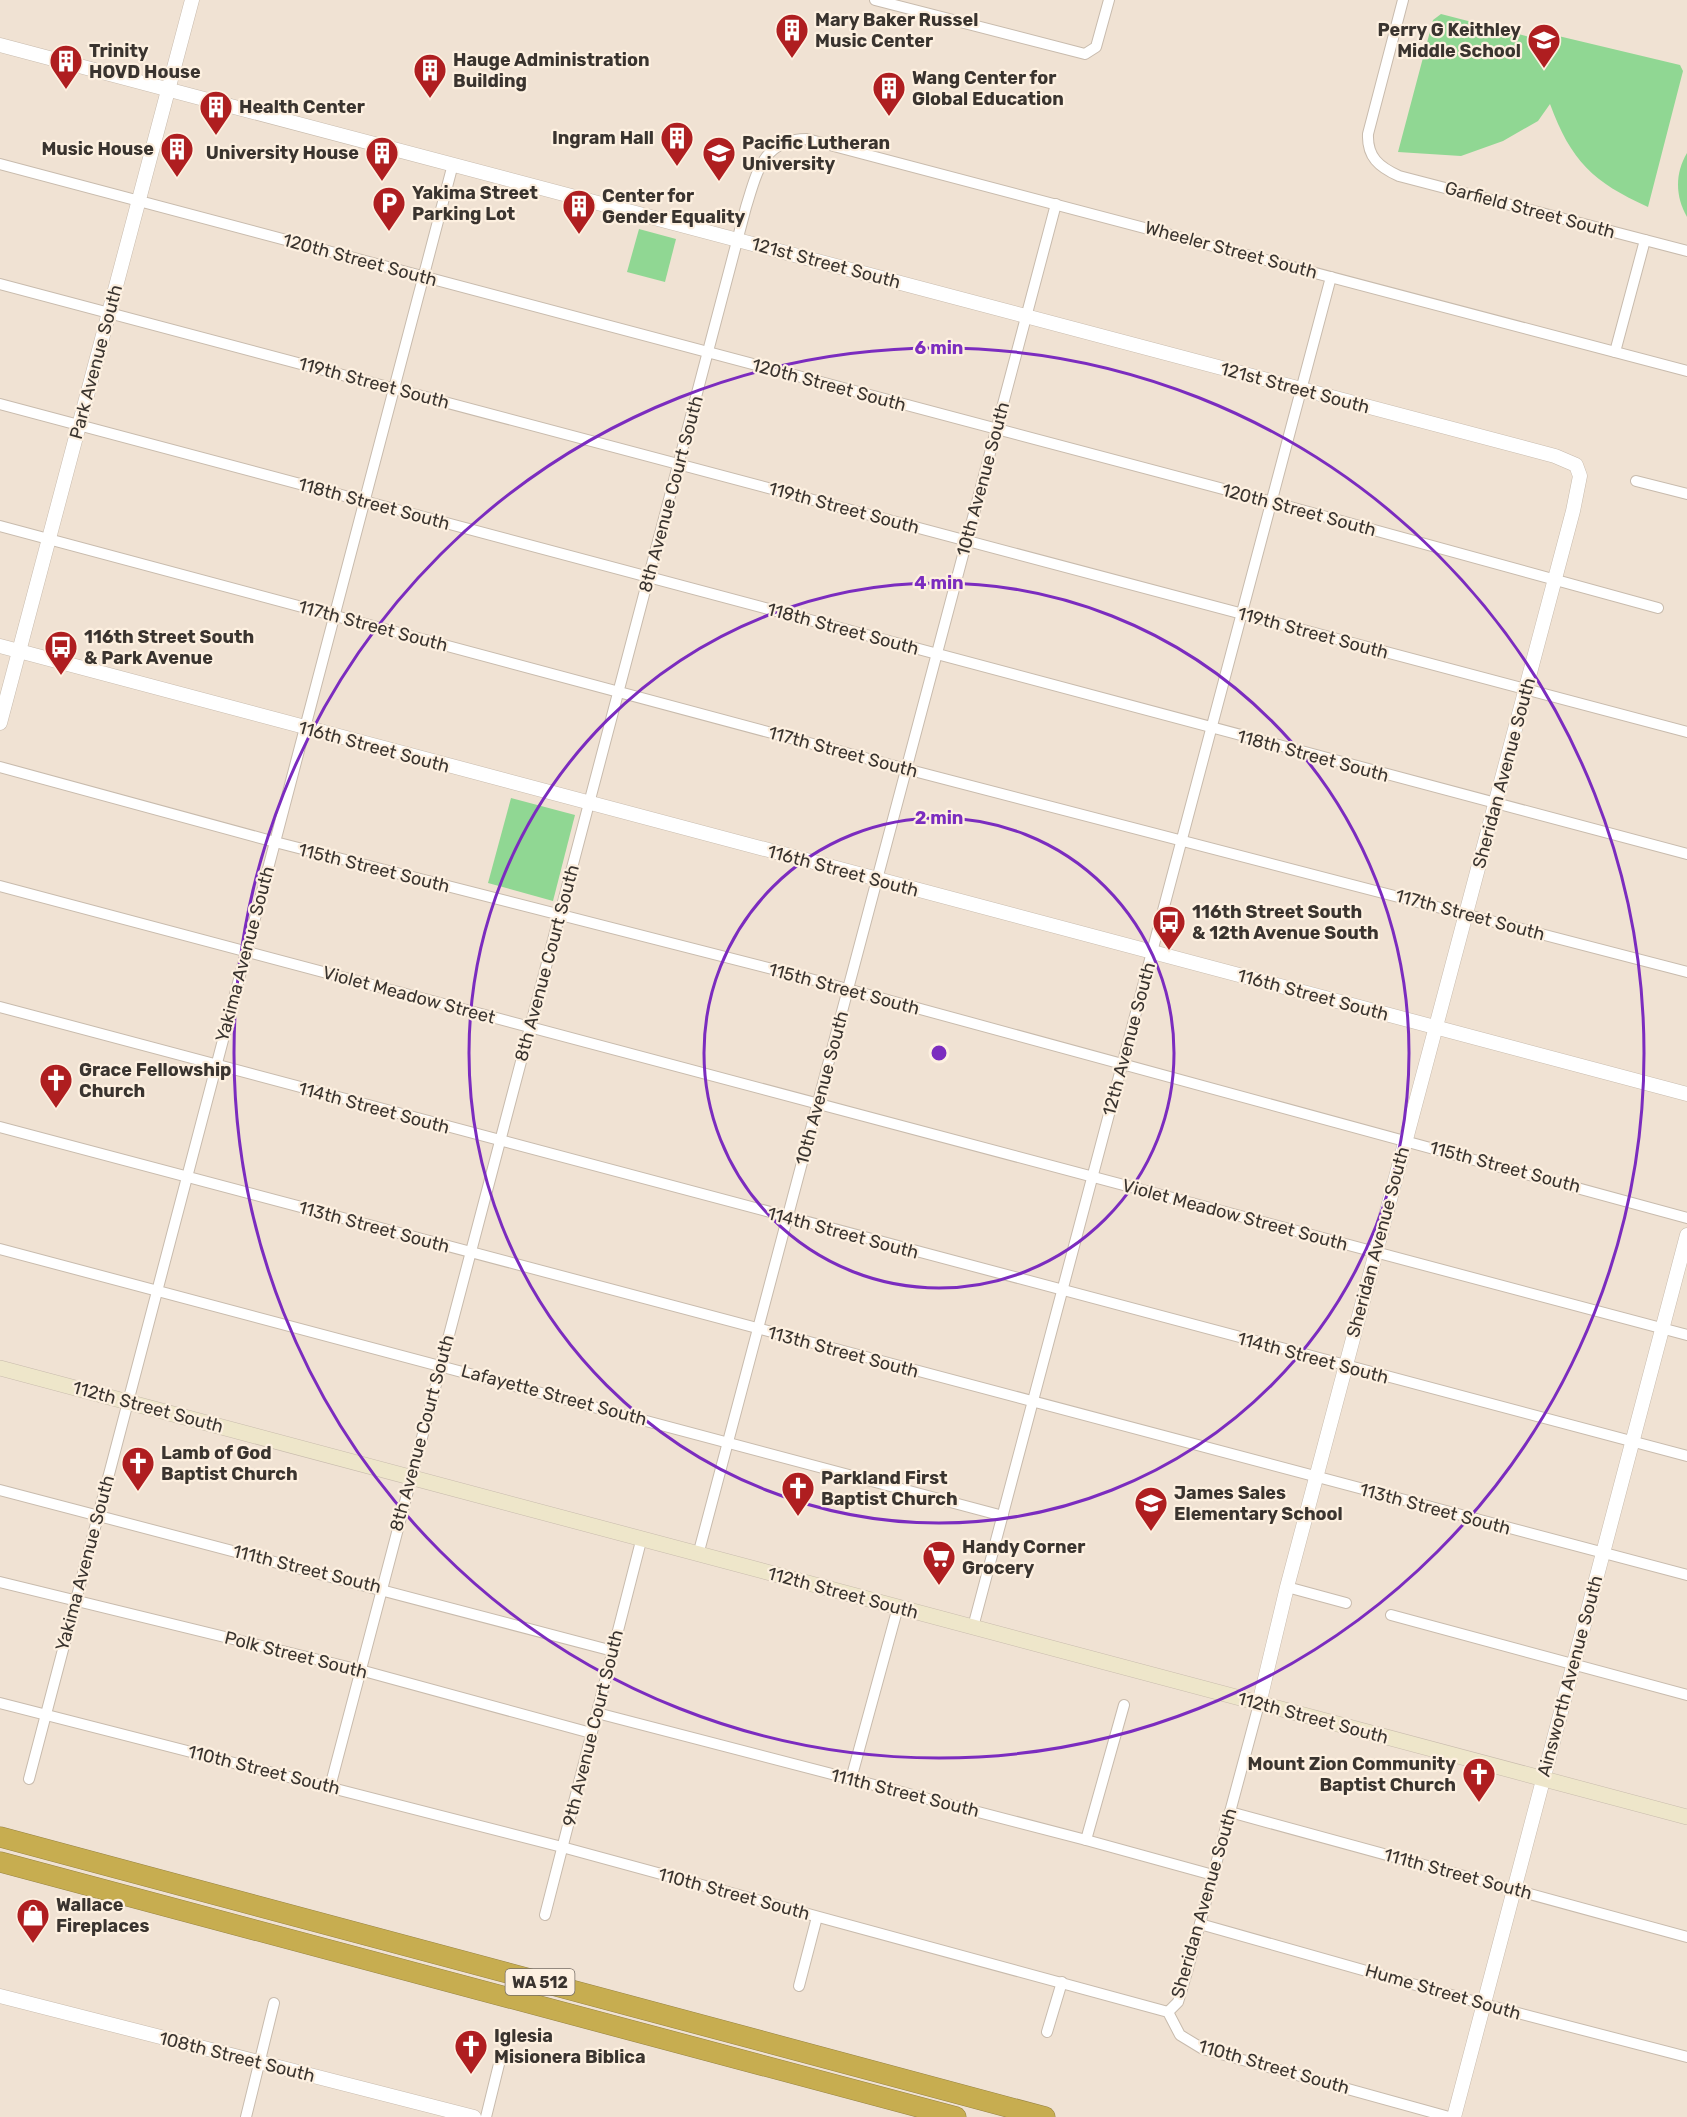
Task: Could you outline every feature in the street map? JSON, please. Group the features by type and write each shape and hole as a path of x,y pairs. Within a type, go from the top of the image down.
{"highway":[{"name":"WA 512","path":"0,1836 1045,2117"},
{"name":"WA 512","path":"0,1863 956,2117"}],"main road":[{"name":"112th Street South","path":"0,1368 641,1541 974,1627 1687,1817"}],"street":[{"name":"Park Avenue South","path":"0,723 192,0"},
{"path":"875,0 1085,54 1096,47 1109,0"},
{"name":"Garfield Street South","path":"1403,0 1368,134 1370,152 1376,162 1399,176 1687,251"},
{"name":"121st Street South","path":"0,45 1562,458 1572,462 1579,469"},
{"name":"Wheeler Street South","path":"776,146 792,139 807,139 1687,371"},
{"name":"8th Avenue Court South","path":"330,1787 738,240 760,166 776,146"},
{"name":"120th Street South","path":"0,164 1272,502 1658,608"},
{"name":"Yakima Avenue South","path":"28,1779 453,164"},
{"name":"10th Avenue South","path":"698,1555 1056,204"},
{"path":"1615,352 1645,240"},
{"name":"12th Avenue South","path":"974,1627 1331,277"},
{"name":"119th Street South","path":"0,284 1687,732"},
{"name":"118th Street South","path":"0,404 1687,855"},
{"name":"Sheridan Avenue South","path":"1168,2012 1178,2002 1230,1812 1345,1367 1555,581 1578,491 1579,469"},
{"path":"1636,481 1687,494"},
{"name":"117th Street South","path":"0,526 906,769 1687,972"},
{"name":"116th Street South","path":"0,646 1687,1095"},
{"name":"115th Street South","path":"0,767 275,842 848,990 1687,1218"},
{"name":"Violet Meadow Street","path":"0,886 818,1103"},
{"name":"114th Street South","path":"0,1007 1345,1367 1687,1456"},
{"name":"Violet Meadow Street South","path":"818,1103 1687,1335"},
{"name":"113th Street South","path":"0,1127 470,1254 758,1328 1033,1403 1687,1575"},
{"name":"Ainsworth Avenue South","path":"1454,2117 1687,1235"},
{"name":"Lafayette Street South","path":"0,1249 1003,1516"},
{"name":"111th Street South","path":"0,1490 381,1588 613,1651"},
{"name":"9th Avenue Court South","path":"545,1915 641,1541"},
{"name":"Polk Street South","path":"0,1582 360,1670 591,1733"},
{"path":"1287,1587 1346,1603"},
{"path":"851,1779 898,1607"},
{"path":"1390,1615 1687,1695"},
{"name":"110th Street South","path":"0,1703 562,1847 1168,2012 1180,2035 1203,2049 1449,2117"},
{"path":"1086,1840 1124,1705"},
{"name":"111th Street South","path":"597,1713 1213,1875"},
{"name":"111th Street South","path":"1230,1812 1687,1937"},
{"path":"799,1986 817,1917"},
{"name":"Hume Street South","path":"1200,1924 1483,2004 1687,2057"},
{"path":"1047,2032 1062,1982"},
{"name":"108th Street South","path":"0,1996 474,2117"},
{"path":"246,2117 274,2003"},
{"path":"486,2117 501,2056"}],"green space":[{"path":"1441,14 1549,42 1550,34 1680,65 1683,71 1648,207 1612,188 1586,168 1566,141 1550,104 1538,121 1503,141 1461,156 1398,152 1433,20"},
{"path":"1687,153 1687,217 1680,201 1678,185 1680,168"},
{"path":"639,229 676,239 665,282 627,272"},
{"path":"511,798 575,815 553,901 488,883"}],"place":[{"name":"Mary Baker Russel Music Center","path":"792,59"},
{"name":"Perry G Keithley Middle School","path":"1544,69"},
{"name":"Trinity HOVD House","path":"66,90"},
{"name":"Hauge Administration Building","path":"430,99"},
{"name":"Wang Center for Global Education","path":"889,117"},
{"name":"Health Center","path":"216,136"},
{"name":"Ingram Hall","path":"677,167"},
{"name":"Music House","path":"177,178"},
{"name":"University House","path":"382,182"},
{"name":"Pacific Lutheran University","path":"719,182"},
{"name":"Yakima Street Parking Lot","path":"389,232"},
{"name":"Center for Gender Equality","path":"579,235"},
{"name":"116th Street South & Park Avenue","path":"61,676"},
{"name":"116th Street South & 12th Avenue South","path":"1169,951"},
{"name":"Grace Fellowship Church","path":"56,1109"},
{"name":"Lamb of God Baptist Church","path":"138,1492"},
{"name":"Parkland First Baptist Church","path":"798,1517"},
{"name":"James Sales Elementary School","path":"1151,1532"},
{"name":"Handy Corner Grocery","path":"939,1586"},
{"name":"Mount Zion Community Baptist Church","path":"1479,1803"},
{"name":"Wallace Fireplaces","path":"33,1944"},
{"name":"Iglesia Misionera Biblica","path":"471,2075"}]}
